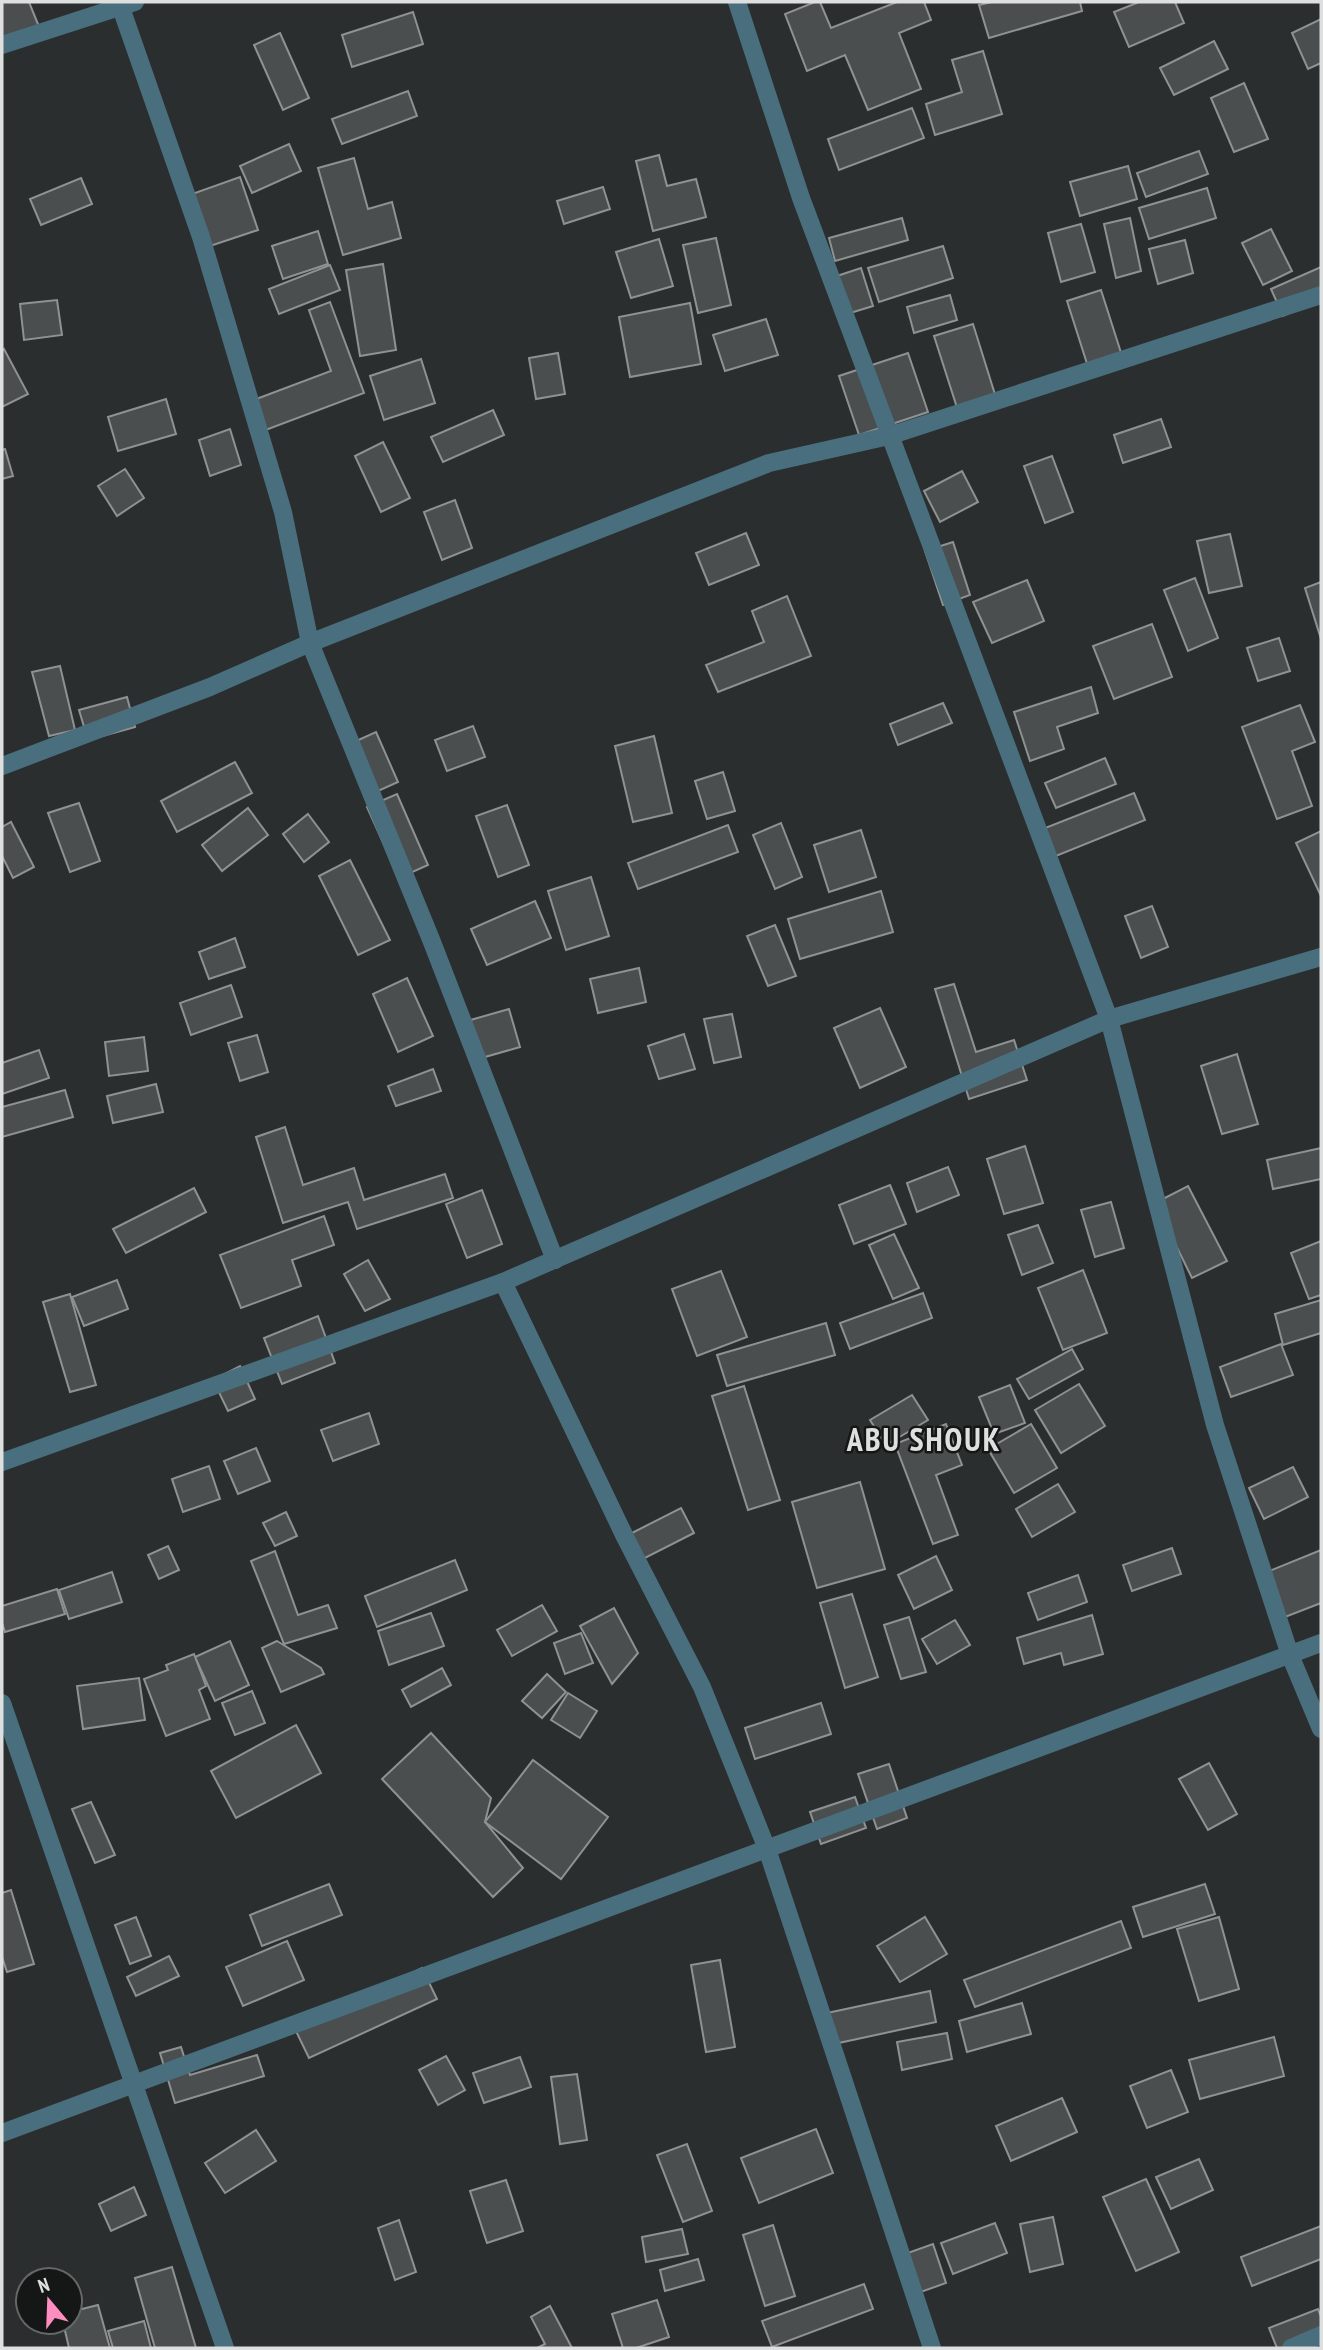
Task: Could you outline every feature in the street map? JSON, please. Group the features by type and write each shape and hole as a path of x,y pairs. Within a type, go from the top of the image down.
{"street":[{"path":"737,2 801,198 1109,1019 1215,1425 1290,1655 1321,1729"},
{"path":"2,45 125,3 205,250 283,512 310,643 432,942 555,1260"},
{"path":"2,766 211,687 310,643 769,463 889,436 1321,295"},
{"path":"2,1462 503,1282 1109,1019 1321,957"},
{"path":"503,1282 626,1539 702,1687 767,1849 932,2348"},
{"path":"2,2133 1321,1643"},
{"path":"2,1703 225,2348"},
{"path":"1291,2348 1321,2335"}],"building":[{"path":"2,2 29,2 42,34 2,51"},
{"path":"820,2 831,28 897,2 924,2 931,20 899,33 921,89 868,110 845,55 807,71 785,14"},
{"path":"992,2 1080,2 1082,11 989,38 979,5"},
{"path":"1139,2 1175,2 1184,23 1129,47 1114,12"},
{"path":"413,12 423,44 352,67 342,35"},
{"path":"1321,19 1321,63 1308,69 1292,33"},
{"path":"280,33 309,98 283,110 254,45"},
{"path":"1214,41 1228,69 1174,95 1160,68"},
{"path":"983,51 1002,114 935,135 926,104 962,92 952,60"},
{"path":"1244,83 1268,139 1234,152 1211,98"},
{"path":"408,91 417,116 342,144 332,119"},
{"path":"912,108 924,138 839,170 828,139"},
{"path":"289,144 301,171 252,193 240,166"},
{"path":"1199,151 1208,174 1146,197 1137,173"},
{"path":"659,155 667,186 696,179 706,217 653,231 636,161"},
{"path":"354,158 368,209 392,202 401,238 343,255 318,168"},
{"path":"1128,166 1137,199 1080,216 1070,182"},
{"path":"240,177 258,230 210,246 192,194"},
{"path":"81,178 92,204 41,225 30,199"},
{"path":"603,187 610,209 564,224 557,201"},
{"path":"1207,188 1216,218 1149,239 1139,208"},
{"path":"902,218 908,240 835,261 829,238"},
{"path":"1130,218 1141,271 1116,278 1104,224"},
{"path":"1081,224 1095,272 1061,282 1048,233"},
{"path":"1271,229 1292,271 1263,285 1242,243"},
{"path":"318,231 328,264 283,279 272,246"},
{"path":"716,238 731,305 698,313 683,245"},
{"path":"659,239 673,286 631,298 616,252"},
{"path":"1185,240 1193,273 1158,284 1149,249"},
{"path":"943,246 953,278 879,302 868,268"},
{"path":"383,264 396,350 360,356 346,270"},
{"path":"330,265 340,290 279,314 269,289"},
{"path":"1321,267 1321,299 1283,316 1271,289"},
{"path":"861,268 873,306 847,314 834,277"},
{"path":"1101,290 1124,362 1090,373 1067,301"},
{"path":"950,295 957,320 914,333 907,307"},
{"path":"57,300 62,335 24,340 20,304"},
{"path":"330,302 364,393 263,431 251,401 331,371 309,310"},
{"path":"690,303 701,364 630,377 619,317"},
{"path":"766,319 778,355 725,371 713,335"},
{"path":"973,324 998,404 960,417 934,336"},
{"path":"4,349 28,394 2,407 2,351"},
{"path":"558,353 565,394 536,399 529,358"},
{"path":"908,353 928,412 859,435 839,376"},
{"path":"421,359 435,403 384,420 370,376"},
{"path":"166,399 176,434 118,451 108,417"},
{"path":"493,410 504,435 443,462 431,437"},
{"path":"1161,419 1171,447 1123,463 1114,435"},
{"path":"230,429 241,465 210,476 199,440"},
{"path":"383,442 410,498 381,512 355,456"},
{"path":"5,449 13,476 2,479 2,450"},
{"path":"1052,456 1073,512 1045,523 1024,466"},
{"path":"125,469 144,498 117,516 98,486"},
{"path":"962,471 978,502 940,522 924,491"},
{"path":"455,500 472,548 442,560 424,512"},
{"path":"746,533 759,565 709,585 696,553"},
{"path":"1230,534 1242,586 1209,593 1197,541"},
{"path":"953,542 970,595 943,605 925,551"},
{"path":"1195,578 1218,638 1188,651 1164,590"},
{"path":"1027,580 1044,621 992,643 973,602"},
{"path":"1321,582 1321,639 1305,588"},
{"path":"787,596 811,656 718,692 706,665 764,642 752,611"},
{"path":"1152,624 1172,677 1114,699 1093,646"},
{"path":"1279,638 1290,671 1258,681 1247,648"},
{"path":"60,666 75,730 49,736 32,672"},
{"path":"1091,687 1098,713 1057,727 1064,749 1030,761 1014,712"},
{"path":"127,697 135,727 88,740 79,710"},
{"path":"943,703 952,723 898,745 890,724"},
{"path":"1300,705 1315,742 1292,751 1312,806 1277,819 1242,727"},
{"path":"473,726 485,757 447,771 435,740"},
{"path":"376,732 398,782 367,796 345,746"},
{"path":"654,736 672,813 633,822 615,746"},
{"path":"1105,758 1116,784 1056,808 1045,783"},
{"path":"235,762 252,793 177,832 161,801"},
{"path":"723,772 735,811 707,819 695,781"},
{"path":"1134,793 1145,820 1046,860 1035,832"},
{"path":"397,794 428,865 399,878 367,807"},
{"path":"79,803 100,861 70,872 48,813"},
{"path":"507,805 529,865 498,877 476,816"},
{"path":"248,808 268,835 222,871 202,845"},
{"path":"308,814 329,842 304,862 283,834"},
{"path":"11,822 34,867 13,878 2,856 2,827"},
{"path":"781,823 802,877 775,889 753,835"},
{"path":"728,825 738,852 638,889 628,863"},
{"path":"861,830 876,877 829,892 814,845"},
{"path":"1321,831 1321,896 1296,843"},
{"path":"350,860 390,940 358,955 319,876"},
{"path":"591,877 609,936 566,950 548,891"},
{"path":"881,891 893,932 800,959 788,919"},
{"path":"535,901 551,938 487,965 471,929"},
{"path":"1152,906 1168,947 1141,958 1125,916"},
{"path":"775,925 796,976 768,986 747,936"},
{"path":"235,938 245,967 209,979 199,952"},
{"path":"639,968 646,1002 598,1013 590,979"},
{"path":"407,978 433,1036 398,1052 373,994"},
{"path":"954,984 976,1052 1014,1040 1027,1080 969,1099 935,989"},
{"path":"231,985 242,1017 191,1035 180,1003"},
{"path":"880,1008 906,1067 860,1088 834,1028"},
{"path":"509,1009 520,1047 478,1059 467,1021"},
{"path":"732,1014 741,1057 714,1063 704,1019"},
{"path":"684,1034 695,1069 659,1079 648,1046"},
{"path":"257,1035 268,1072 240,1081 228,1043"},
{"path":"144,1037 148,1071 109,1076 105,1042"},
{"path":"39,1050 49,1078 2,1094 2,1063"},
{"path":"1237,1054 1258,1124 1222,1134 1201,1066"},
{"path":"433,1069 441,1091 396,1106 388,1086"},
{"path":"156,1084 163,1112 113,1123 107,1096"},
{"path":"65,1090 73,1117 2,1137 2,1107"},
{"path":"285,1127 303,1185 354,1168 364,1200 445,1174 453,1198 357,1229 348,1202 283,1223 256,1137"},
{"path":"1025,1146 1043,1203 1004,1214 987,1159"},
{"path":"1321,1148 1321,1179 1273,1189 1267,1160"},
{"path":"948,1167 959,1195 917,1212 907,1183"},
{"path":"890,1185 906,1224 854,1244 839,1205"},
{"path":"1188,1186 1227,1261 1192,1278 1155,1203"},
{"path":"194,1188 206,1212 126,1253 113,1229"},
{"path":"482,1190 502,1244 467,1258 446,1204"},
{"path":"1111,1202 1124,1248 1095,1257 1081,1210"},
{"path":"324,1216 334,1245 292,1260 301,1286 241,1308 220,1255"},
{"path":"1038,1225 1053,1263 1022,1275 1008,1235"},
{"path":"894,1234 919,1288 893,1299 869,1245"},
{"path":"1321,1241 1321,1295 1309,1299 1291,1253"},
{"path":"368,1260 390,1299 365,1311 344,1274"},
{"path":"1083,1270 1107,1333 1063,1350 1038,1288"},
{"path":"721,1271 747,1337 697,1356 672,1289"},
{"path":"117,1280 128,1309 84,1326 72,1297"},
{"path":"923,1293 932,1318 850,1349 840,1323"},
{"path":"70,1294 96,1385 70,1392 43,1302"},
{"path":"1321,1300 1321,1333 1283,1345 1275,1314"},
{"path":"318,1316 335,1363 282,1384 264,1338"},
{"path":"826,1323 835,1355 727,1386 717,1355"},
{"path":"1281,1344 1293,1375 1231,1397 1220,1367"},
{"path":"1072,1349 1083,1369 1029,1399 1017,1379"},
{"path":"240,1366 255,1399 228,1411 213,1380"},
{"path":"1079,1384 1105,1426 1061,1453 1035,1410"},
{"path":"1010,1385 1025,1423 994,1434 979,1397"},
{"path":"744,1386 780,1500 748,1510 712,1396"},
{"path":"912,1395 928,1420 886,1445 870,1420"},
{"path":"369,1413 379,1444 333,1461 321,1430"},
{"path":"946,1424 962,1465 936,1475 958,1535 933,1544 895,1444"},
{"path":"1031,1424 1057,1468 1014,1493 988,1449"},
{"path":"256,1448 270,1481 238,1494 224,1461"},
{"path":"209,1466 220,1499 183,1512 172,1479"},
{"path":"1293,1467 1308,1497 1264,1519 1249,1488"},
{"path":"860,1482 885,1569 817,1588 792,1502"},
{"path":"1058,1484 1075,1512 1032,1537 1016,1509"},
{"path":"681,1508 694,1533 641,1560 628,1535"},
{"path":"286,1512 297,1536 275,1546 263,1523"},
{"path":"168,1546 179,1570 159,1579 148,1555"},
{"path":"1172,1548 1181,1574 1132,1591 1123,1565"},
{"path":"1321,1550 1321,1603 1285,1617 1267,1572"},
{"path":"275,1551 298,1615 328,1605 337,1628 284,1644 251,1561"},
{"path":"936,1556 952,1590 914,1609 898,1575"},
{"path":"455,1560 467,1590 377,1627 365,1596"},
{"path":"112,1572 122,1602 69,1619 59,1590"},
{"path":"1078,1575 1087,1602 1038,1620 1028,1593"},
{"path":"57,1589 65,1614 5,1632 2,1606"},
{"path":"852,1594 878,1677 845,1688 820,1603"},
{"path":"542,1605 557,1631 512,1656 497,1630"},
{"path":"614,1608 638,1653 612,1684 580,1626"},
{"path":"431,1613 444,1646 389,1665 378,1631"},
{"path":"1092,1615 1103,1654 1064,1665 1061,1653 1024,1664 1017,1638"},
{"path":"909,1617 926,1672 901,1679 884,1625"},
{"path":"955,1620 970,1645 937,1664 922,1639"},
{"path":"581,1633 593,1663 565,1674 554,1643"},
{"path":"230,1641 249,1685 215,1701 195,1657"},
{"path":"277,1641 321,1668 324,1674 281,1692 262,1648"},
{"path":"194,1654 206,1686 199,1690 210,1719 166,1736 144,1679 168,1670 166,1665"},
{"path":"442,1668 451,1685 411,1707 402,1690"},
{"path":"547,1674 566,1692 542,1718 522,1701"},
{"path":"139,1678 145,1720 83,1729 77,1686"},
{"path":"252,1691 265,1723 235,1735 222,1703"},
{"path":"568,1693 597,1711 580,1738 551,1720"},
{"path":"821,1703 831,1734 755,1759 745,1728"},
{"path":"296,1725 321,1773 236,1818 211,1771"},
{"path":"431,1733 491,1798 485,1822 523,1868 493,1897 382,1779"},
{"path":"533,1760 608,1817 561,1879 485,1822"},
{"path":"1209,1763 1237,1814 1208,1830 1179,1779"},
{"path":"889,1764 907,1818 877,1829 858,1774"},
{"path":"855,1797 866,1828 821,1844 810,1812"},
{"path":"91,1802 115,1855 95,1863 72,1809"},
{"path":"329,1884 342,1915 262,1946 250,1915"},
{"path":"1205,1884 1215,1914 1143,1937 1133,1907"},
{"path":"11,1890 34,1964 7,1972 2,1957 2,1893"},
{"path":"136,1917 151,1956 130,1964 115,1925"},
{"path":"925,1917 947,1954 900,1982 877,1946"},
{"path":"1219,1917 1239,1989 1199,2001 1177,1929"},
{"path":"1121,1921 1131,1948 975,2007 964,1980"},
{"path":"287,1941 304,1980 243,2006 226,1967"},
{"path":"169,1956 179,1976 136,1996 127,1977"},
{"path":"720,1960 735,2047 706,2052 691,1965"},
{"path":"422,1968 437,1999 309,2058 294,2027"},
{"path":"930,1991 936,2022 834,2044 827,2013"},
{"path":"1022,2003 1031,2034 967,2052 959,2021"},
{"path":"947,2033 952,2059 902,2070 897,2042"},
{"path":"1274,2037 1284,2076 1200,2099 1189,2060"},
{"path":"181,2047 190,2075 257,2055 264,2076 175,2103 160,2053"},
{"path":"446,2056 465,2090 438,2105 419,2070"},
{"path":"520,2057 531,2087 484,2103 473,2073"},
{"path":"1171,2070 1188,2112 1147,2128 1130,2086"},
{"path":"577,2074 587,2140 560,2144 551,2077"},
{"path":"1062,2098 1077,2132 1011,2161 996,2126"},
{"path":"816,2129 833,2173 759,2203 741,2158"},
{"path":"256,2130 276,2161 225,2193 205,2163"},
{"path":"687,2144 712,2211 683,2222 657,2155"},
{"path":"1199,2159 1213,2190 1171,2209 1156,2177"},
{"path":"1146,2179 1179,2252 1136,2271 1103,2197"},
{"path":"506,2180 523,2231 487,2243 470,2191"},
{"path":"134,2187 146,2215 111,2231 99,2204"},
{"path":"1053,2217 1063,2264 1030,2272 1020,2224"},
{"path":"399,2220 416,2272 395,2280 378,2228"},
{"path":"995,2223 1007,2253 953,2274 941,2243"},
{"path":"773,2225 795,2296 765,2306 743,2235"},
{"path":"1321,2226 1321,2259 1252,2286 1241,2257"},
{"path":"682,2229 688,2254 646,2262 642,2237"},
{"path":"933,2244 946,2283 915,2294 902,2255"},
{"path":"698,2259 704,2280 665,2291 660,2270"},
{"path":"172,2267 196,2348 155,2348 135,2278"},
{"path":"864,2284 873,2309 772,2347 762,2321"},
{"path":"657,2300 669,2337 636,2348 623,2348 612,2314"},
{"path":"98,2305 110,2348 69,2348 66,2336 84,2336 84,2308"},
{"path":"550,2306 572,2348 537,2348 545,2344 531,2317"},
{"path":"1318,2309 1321,2317 1321,2339 1299,2348 1277,2348 1269,2328"},
{"path":"144,2321 151,2348 113,2348 108,2331"}],"district":[{"name":"ABU SHOUK","path":"924,1439"}]}
